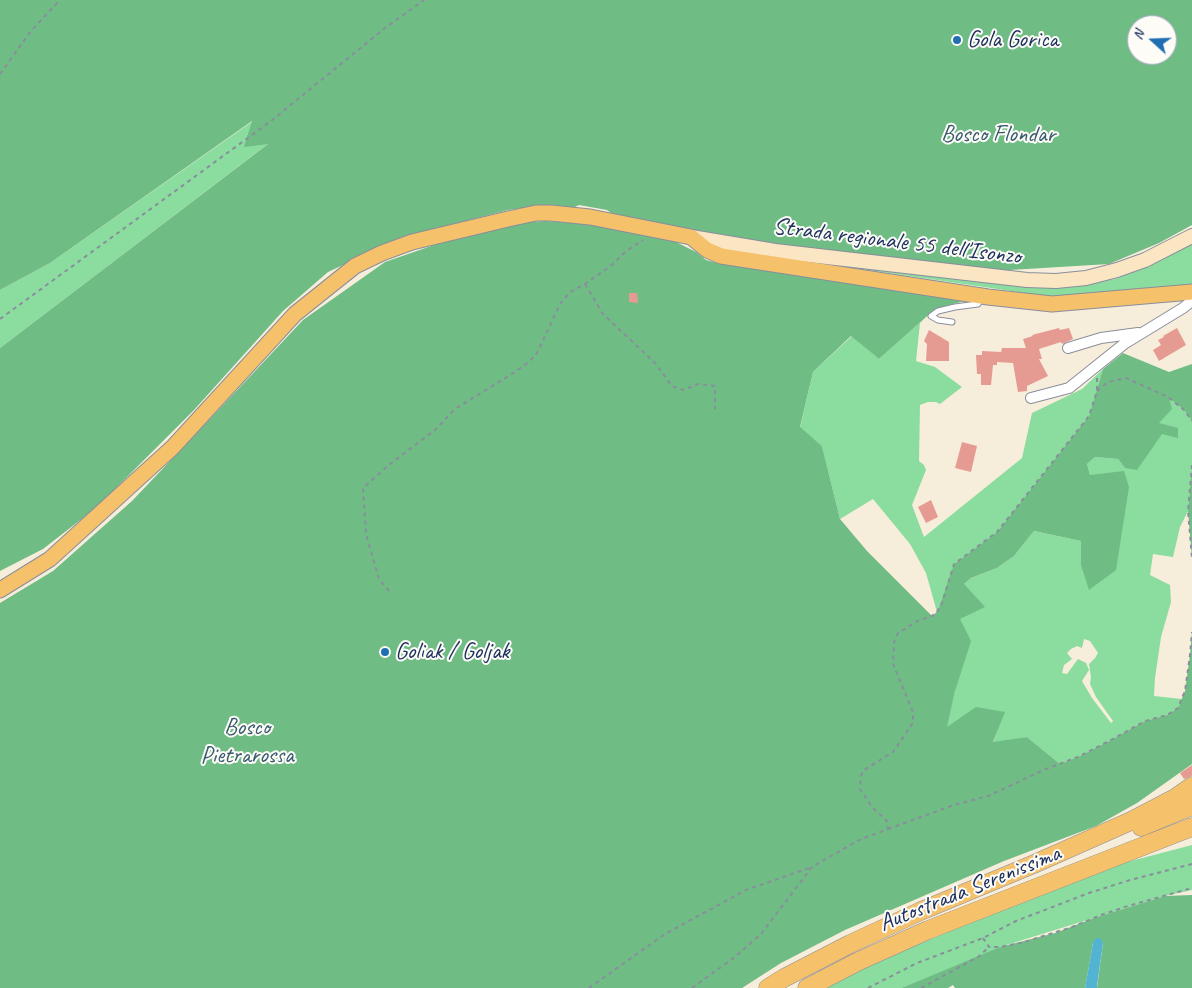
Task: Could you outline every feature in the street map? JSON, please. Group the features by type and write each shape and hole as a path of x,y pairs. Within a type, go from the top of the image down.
{"highway":[{"path":"1034,864 1147,808 1192,774"},
{"path":"1034,864 1131,821 1175,798 1192,786"},
{"path":"1034,864 1112,835 1192,796"},
{"path":"1034,864 1112,838 1192,806"},
{"name":"Autostrada Serenissima","path":"807,988 859,961 928,930 1192,827"},
{"name":"Autostrada Serenissima","path":"768,988 850,944 921,910 1034,864"}],"main road":[{"name":"Strada regionale 55 dell'Isonzo","path":"0,590 50,559 173,447 295,314 355,266 382,253 412,242 536,213 551,213 590,217 775,251 1018,279 1056,281 1086,278 1117,270 1145,260 1192,236"},
{"path":"691,237 707,250 721,256 983,297 1052,304 1192,292"}],"street":[{"path":"1032,398 1069,388 1124,344 1192,301"},
{"path":"1068,348 1101,338 1144,332"}],"lane":[{"path":"952,322 938,320 932,316 938,311 978,304 983,297"}],"path":[{"path":"0,74 31,31 60,0"},
{"path":"0,319 271,120 424,0"},
{"path":"389,591 379,579 366,534 363,488 390,464 436,430 455,409 529,362 537,353 560,304 570,292 586,284 612,265 626,251 656,229"},
{"path":"586,284 603,314 656,363 672,386 683,390 698,384 715,386 715,409"},
{"path":"888,829 887,821 872,807 860,789 861,776 864,770 893,752 913,723 914,712 893,664 894,642 898,633 919,620 938,612 954,564 997,532 1089,416 1097,391 1097,366"},
{"path":"1097,391 1108,382 1126,378 1168,397 1184,410 1192,420"},
{"path":"1192,465 1188,511 1192,558"},
{"path":"589,988 665,934 746,890 812,867 859,840 954,805 988,796 1046,769 1080,756 1145,721 1167,715 1178,708 1185,692 1192,632"},
{"path":"868,988 917,964 983,938 1016,921 1130,880 1192,864"},
{"path":"692,988 735,957 760,934 812,867"},
{"path":"921,988 978,957 989,947 1000,947 1047,936 1119,909 1192,888"},
{"path":"983,938 989,947"}],"green space":[{"name":"Bosco Flondar","path":"0,0 1192,0 1192,225 1159,243 1109,264 993,271 796,248 615,216 607,210 579,205 571,209 539,206 508,210 426,231 397,240 328,272 283,311 194,410 97,507 43,549 0,571 0,348 268,144 244,147 252,121 50,263 0,290"},
{"path":"253,121 269,143 0,348 0,290 50,263"},
{"name":"Bosco Pietrarossa","path":"546,221 585,224 672,240 696,252 706,260 717,263 968,300 935,309 879,359 851,336 813,372 800,427 822,446 840,519 867,551 932,616 938,611 954,564 997,532 1089,416 1103,369 1123,353 1169,372 1192,364 1192,421 1184,410 1169,398 1172,409 1159,423 1178,428 1178,438 1162,434 1137,470 1125,468 1118,459 1095,457 1087,464 1090,475 1124,471 1129,487 1116,570 1089,590 1081,565 1081,541 1034,531 1014,556 997,568 971,578 964,584 985,607 960,619 971,641 955,691 947,727 976,707 1005,712 993,742 1027,737 1060,764 1080,756 1145,721 1167,715 1178,708 1185,691 1192,632 1192,764 1137,803 1096,826 1004,861 845,930 781,963 742,988 0,988 0,603 53,571 132,501 303,320 385,262 437,244 501,227 526,222"},
{"path":"1192,243 1192,285 1052,297 787,258 1064,288 1115,279 1139,270"},
{"path":"926,317 920,323 916,361 935,367 962,387 940,404 928,402 920,405 919,461 926,470 912,505 924,537 1022,458 1032,413 1082,389 1103,369 1089,416 997,532 954,564 942,603 937,612 926,573 910,544 873,499 840,519 822,446 800,428 813,372 852,336 879,359"},
{"path":"1168,397 1184,410 1192,421 1192,465 1188,511 1180,527 1173,557 1153,554 1150,575 1170,585 1171,602 1161,637 1154,696 1182,699 1178,708 1167,715 1145,721 1080,756 1060,764 1027,737 993,743 1004,712 946,728 955,691 964,584 971,578 997,568 1014,556 1034,531 1081,541 1081,565 1090,475 1087,464 1095,457 1118,459 1125,468 1158,423","holes":["1084,639 1090,641 1098,653 1089,664 1090,684 1096,697 1113,721 1111,723 1082,681 1089,670 1086,663 1078,659 1067,674 1062,673 1064,665 1072,659 1067,653 1077,646 1082,648"]},
{"path":"1192,465 1192,558 1188,511"},
{"path":"1192,845 1192,890 1165,896 1000,947 911,988 823,988 879,961 1038,894 1127,862"},
{"path":"1192,895 1192,988 1097,988 1103,943 1093,943 1085,988 955,988 953,985 948,988 902,988 1000,947 1055,933 1094,918 1165,896"}],"water":[{"path":"1097,938 1101,939 1103,943 1097,988 1085,988 1093,943"}],"building":[{"path":"629,293 637,293 638,303 629,302"},
{"path":"1059,328 1060,330 1069,328 1073,339 1062,344 1061,342 1039,349 1042,359 1039,359 1048,376 1027,386 1027,391 1018,392 1013,363 997,362 997,365 993,365 991,385 981,385 981,374 977,374 976,355 982,355 982,351 1001,352 1002,348 1026,348 1023,339"},
{"path":"1177,328 1186,345 1159,361 1153,350 1161,345 1158,340"},
{"path":"929,330 949,342 949,361 926,361 927,344 924,341"},
{"path":"962,442 977,446 971,472 955,468"},
{"path":"931,500 938,517 926,523 918,507"},
{"path":"1192,765 1192,776 1184,779 1180,773"}],"place":[{"name":"Gola Gorica","path":"957,40"},
{"name":"Goliak / Goljak","path":"385,652"}]}
